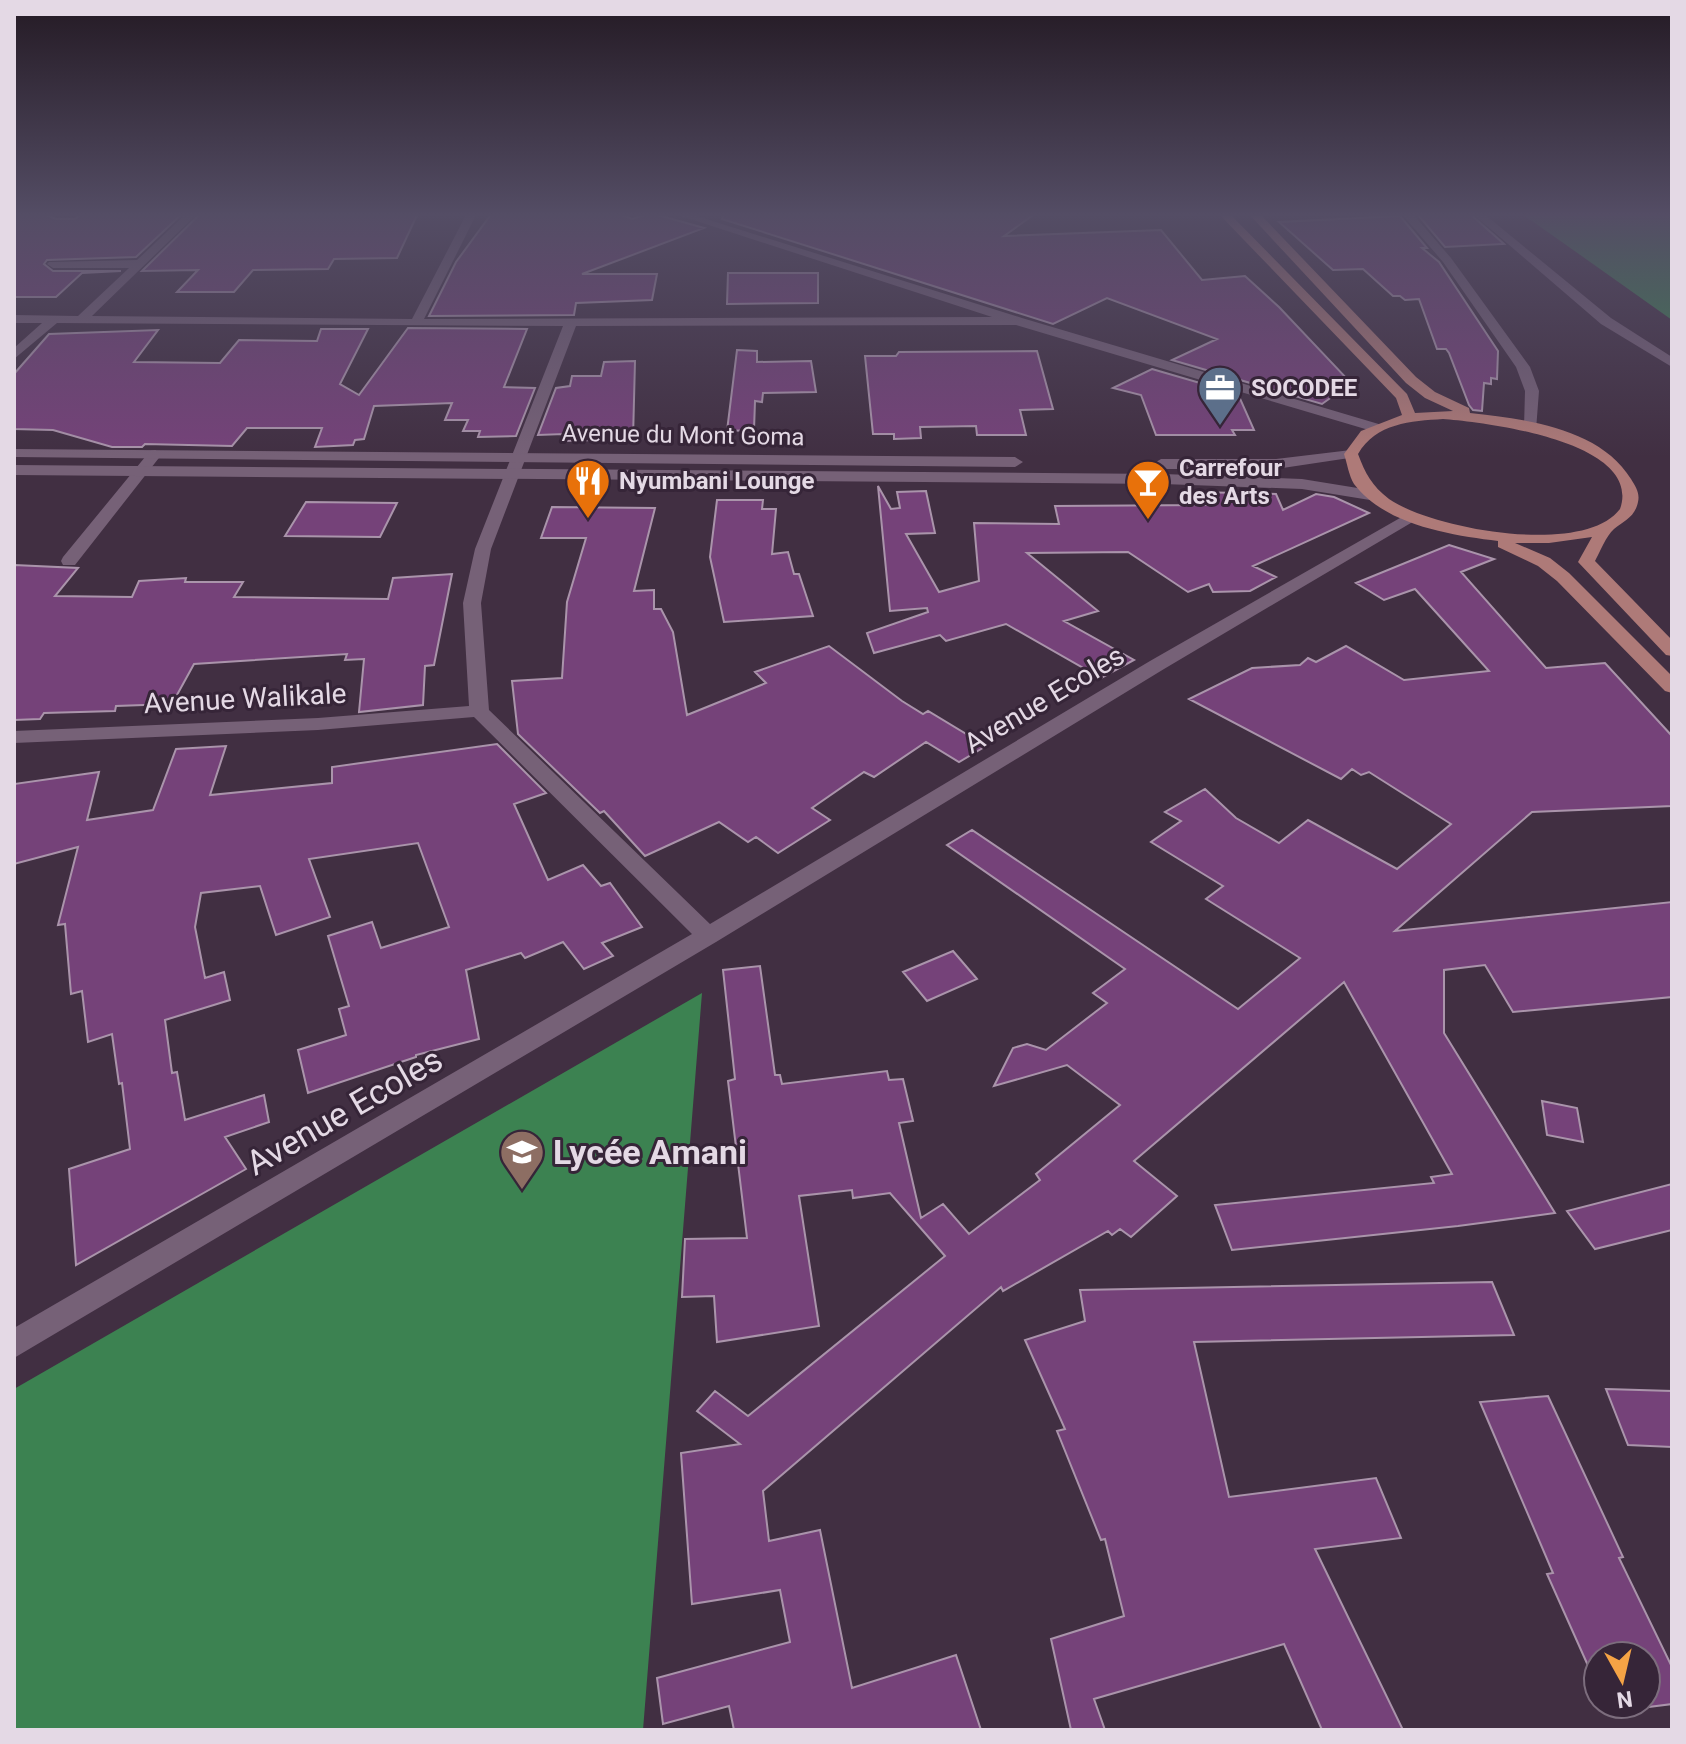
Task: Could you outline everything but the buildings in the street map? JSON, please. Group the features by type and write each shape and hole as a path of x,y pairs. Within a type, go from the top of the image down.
{"main road":[{"path":"1302,294 1402,397 1410,418"},
{"path":"1331,294 1421,389 1440,401 1480,417 1531,427 1586,448 1622,476 1628,485 1630,505 1618,522 1584,536 1542,541 1476,535"},
{"path":"1480,417 1410,418 1377,428 1364,435 1351,454 1358,479 1376,496 1413,517 1476,535 1544,562 1586,598 1672,687"},
{"path":"1606,528 1586,562 1672,651"}],"street":[{"path":"82,319 107,294"},
{"path":"416,323 431,294"},
{"path":"933,294 1377,428"},
{"path":"1471,294 1523,367 1532,391 1531,427"},
{"path":"1574,294 1606,321 1672,363"},
{"path":"14,319 416,323 1017,321"},
{"path":"14,355 54,319"},
{"path":"571,323 483,549 472,603 479,711 708,936"},
{"name":"Avenue du Mont Goma","path":"14,453 316,456 516,466 700,459 1253,464 1310,461 1351,454"},
{"path":"69,561 155,454"},
{"path":"305,473 316,456"},
{"path":"696,476 700,459"},
{"path":"14,470 305,473 516,466 696,476 1163,479 1302,484 1376,496"},
{"name":"Avenue Ecoles","path":"14,1344 708,936 1157,665 1413,517"},
{"name":"Avenue Walikale","path":"14,737 318,724 479,711"}],"green space":[{"path":"1636,294 1672,294 1672,320"},
{"name":"Lycée Amani","path":"702,993 643,1730 14,1730 14,1389"}],"place":[{"name":"SOCODEE","path":"1220,427"},
{"name":"Nyumbani Lounge","path":"588,520"},
{"name":"Carrefour des Arts","path":"1148,521"},
{"name":"Lycée Amani","path":"522,1191"}]}
